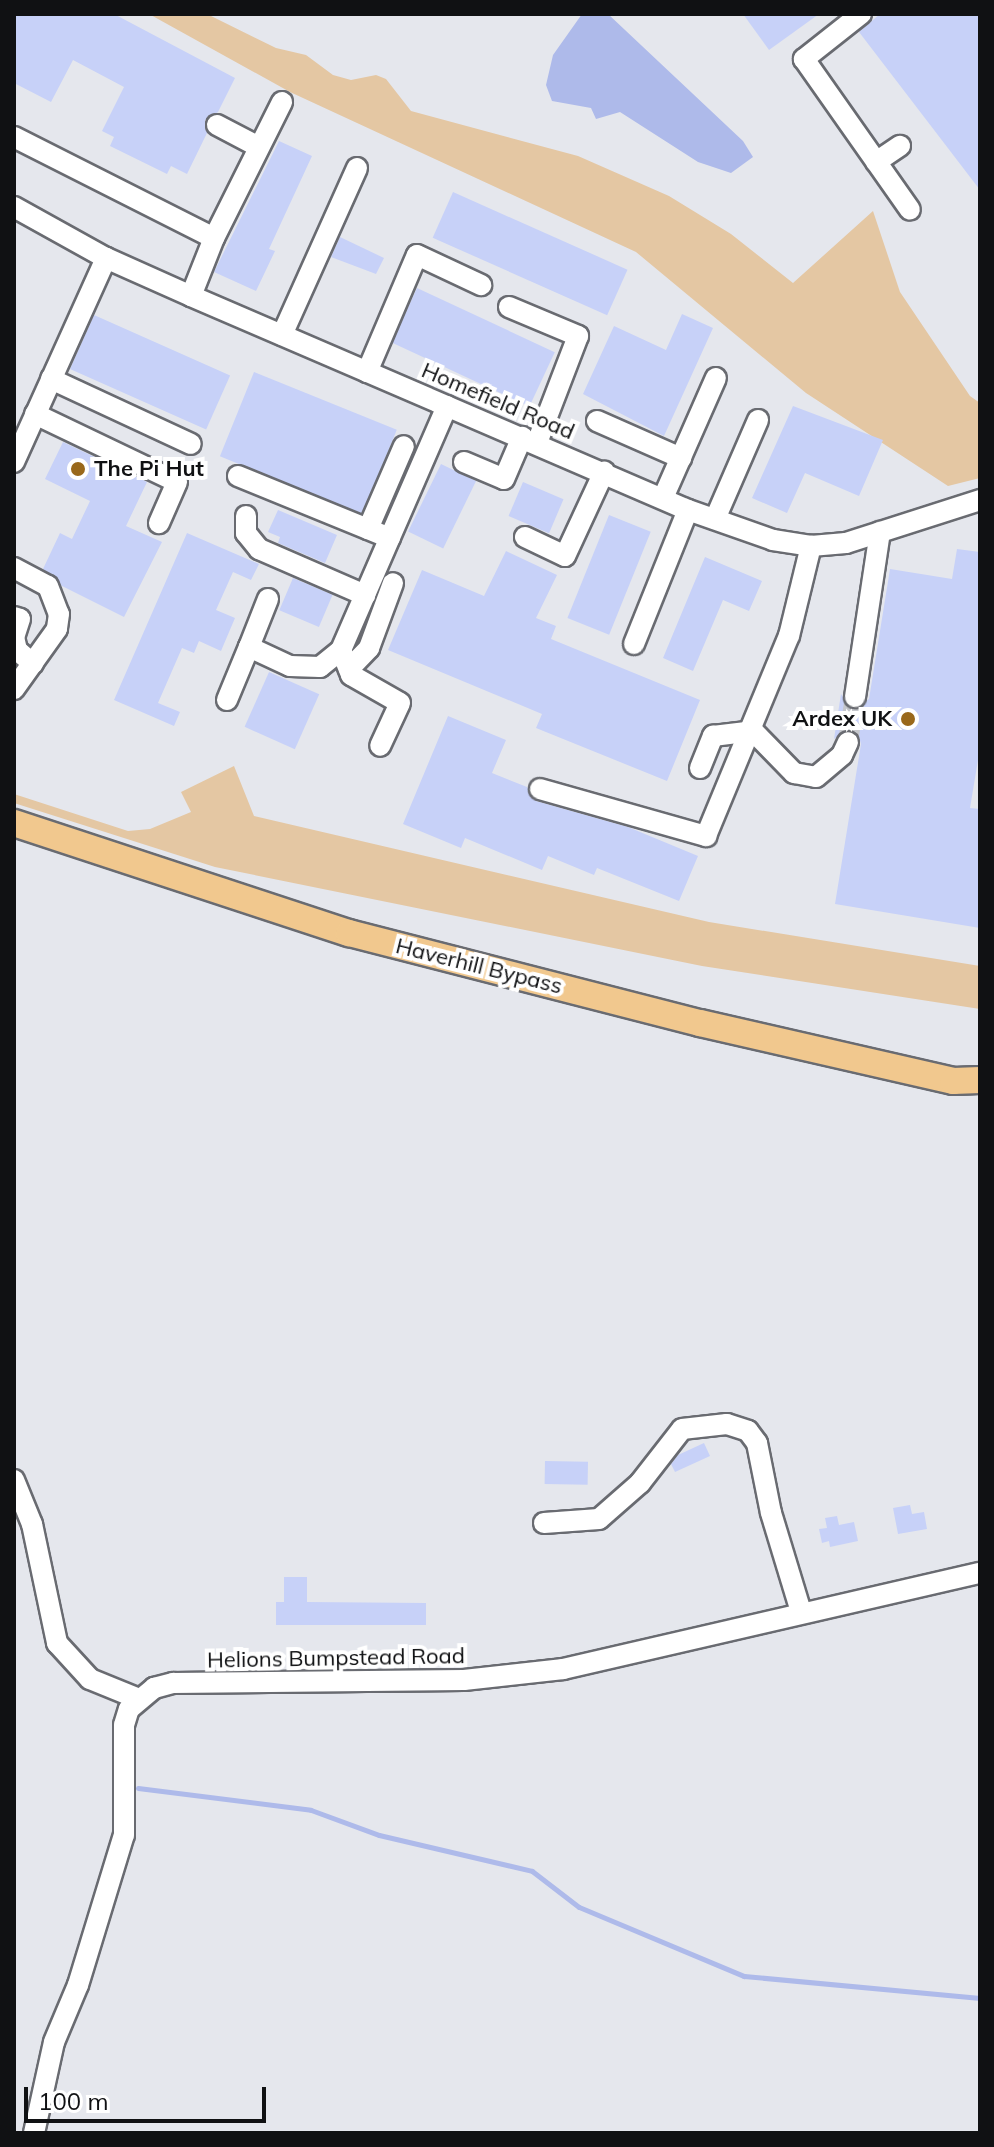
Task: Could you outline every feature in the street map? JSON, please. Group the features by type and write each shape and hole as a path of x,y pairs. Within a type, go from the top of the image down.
{"main road":[{"name":"Haverhill Bypass","path":"14,823 349,933 953,1081 980,1080"},
{"name":"Haverhill Bypass","path":"953,1081 980,1097"}],"street":[{"path":"861,14 804,59 910,210"},
{"path":"191,296 257,146 282,102"},
{"path":"217,125 257,146"},
{"path":"14,137 214,238"},
{"path":"876,162 900,146"},
{"path":"282,335 357,168"},
{"name":"Homefield Road","path":"14,207 106,258 191,296 688,510 773,540 811,546 880,532 980,500"},
{"path":"367,372 417,255 481,285"},
{"path":"14,462 106,258"},
{"path":"464,462 504,479 530,440 578,336 509,307"},
{"path":"663,498 716,378"},
{"path":"51,379 191,444"},
{"path":"345,659 365,595 447,406"},
{"path":"35,414 177,482 159,523"},
{"path":"715,519 758,420"},
{"path":"597,421 681,458"},
{"path":"368,529 404,446"},
{"path":"525,537 565,556 604,472"},
{"path":"238,476 390,538"},
{"path":"634,644 688,510"},
{"path":"246,516 246,533 259,549 365,595"},
{"path":"855,697 880,532"},
{"path":"540,789 706,836 753,731 789,636 811,546"},
{"path":"14,689 57,629 59,614 48,586 19,570"},
{"path":"249,647 290,666 320,667 345,659 369,648 393,583"},
{"path":"227,700 268,599"},
{"path":"14,617 20,619 14,637 17,650 33,664"},
{"path":"345,659 378,694 400,703 380,746"},
{"path":"753,731 794,773 816,777 842,755 848,742"},
{"path":"700,768 713,736 753,731"},
{"path":"544,1523 599,1519 640,1483 682,1429 727,1424 748,1431 757,1443 771,1513 801,1612"},
{"path":"14,1480 32,1524 48,1618 57,1643 90,1679 139,1699 129,1709 124,1725 124,1835 92,1946 54,2042 34,2133"},
{"name":"Helions Bumpstead Road","path":"139,1699 173,1683 464,1680 563,1669 980,1573"}],"shaded area":[{"path":"149,14 207,14 276,48 306,55 333,75 351,80 376,75 386,79 411,111 578,156 669,196 731,234 793,283 873,211 900,292 970,396 980,403 980,478 948,486 806,393 636,252 290,92"},
{"path":"234,766 254,816 709,922 980,966 980,1009 702,966 215,867 14,803 14,794 128,831 150,829 191,812 181,792"}],"water":[{"path":"582,14 608,14 743,141 753,157 731,173 698,162 620,112 596,119 591,108 552,101 546,85 553,55"}],"building":[{"path":"14,14 114,14 235,78 218,112 205,120 207,133 187,174 171,166 167,174 110,146 114,137 102,131 124,87 73,60 51,102 14,83"},
{"path":"743,14 819,14 769,50"},
{"path":"880,14 980,14 980,190 859,32"},
{"path":"279,141 312,156 269,249 275,251 256,291 214,272"},
{"path":"453,192 627,270 607,315 433,238"},
{"path":"340,237 384,258 376,274 331,257"},
{"path":"417,288 555,352 529,407 392,342"},
{"path":"682,314 713,328 664,436 583,394 614,326 666,350"},
{"path":"94,315 230,376 206,430 70,369"},
{"path":"254,372 397,430 363,514 220,456"},
{"path":"793,406 883,440 859,496 805,473 787,513 752,498"},
{"path":"63,442 147,482 126,526 162,542 124,617 62,586 43,569 60,533 72,539 90,501 45,479"},
{"path":"441,464 476,481 443,549 408,531"},
{"path":"523,482 564,499 549,533 509,516"},
{"path":"278,510 337,535 325,563 278,543 280,537 268,532"},
{"path":"609,515 651,532 609,635 567,618"},
{"path":"187,533 259,564 251,580 233,572 216,610 235,618 221,651 199,641 194,653 182,648 158,703 180,712 174,726 114,700"},
{"name":"Ardex UK","path":"957,549 980,552 980,748 970,808 980,809 980,928 835,904 861,744 858,734 848,729 834,739 841,694 852,710 869,699 890,569 952,579"},
{"path":"506,551 557,575 536,618 556,626 551,639 700,700 667,781 536,728 542,714 388,650 422,570 484,596"},
{"path":"705,557 762,581 749,611 723,600 693,671 663,658"},
{"path":"293,578 333,595 319,627 279,610"},
{"path":"269,672 319,694 295,749 245,727"},
{"path":"448,716 506,740 492,773 527,787 536,801 628,827 698,856 679,901 597,868 594,875 548,856 542,870 465,838 461,848 403,824"},
{"path":"704,1443 710,1456 675,1472 671,1464 678,1455"},
{"path":"545,1461 588,1462 588,1485 545,1484"},
{"path":"910,1505 912,1514 924,1512 927,1529 898,1534 893,1508"},
{"path":"837,1516 839,1525 854,1522 858,1541 830,1547 829,1541 822,1543 819,1529 827,1528 825,1518"},
{"path":"284,1577 307,1577 307,1602 426,1603 426,1625 276,1625 276,1602 284,1602"}],"waterway":[{"path":"138,1788 311,1810 379,1835 532,1871 579,1907 744,1976 980,1998"}],"tunnel":[{"path":"848,742 855,697"}],"place":[{"name":"The Pi Hut","path":"78,469"},
{"name":"Ardex UK","path":"908,719"}]}
